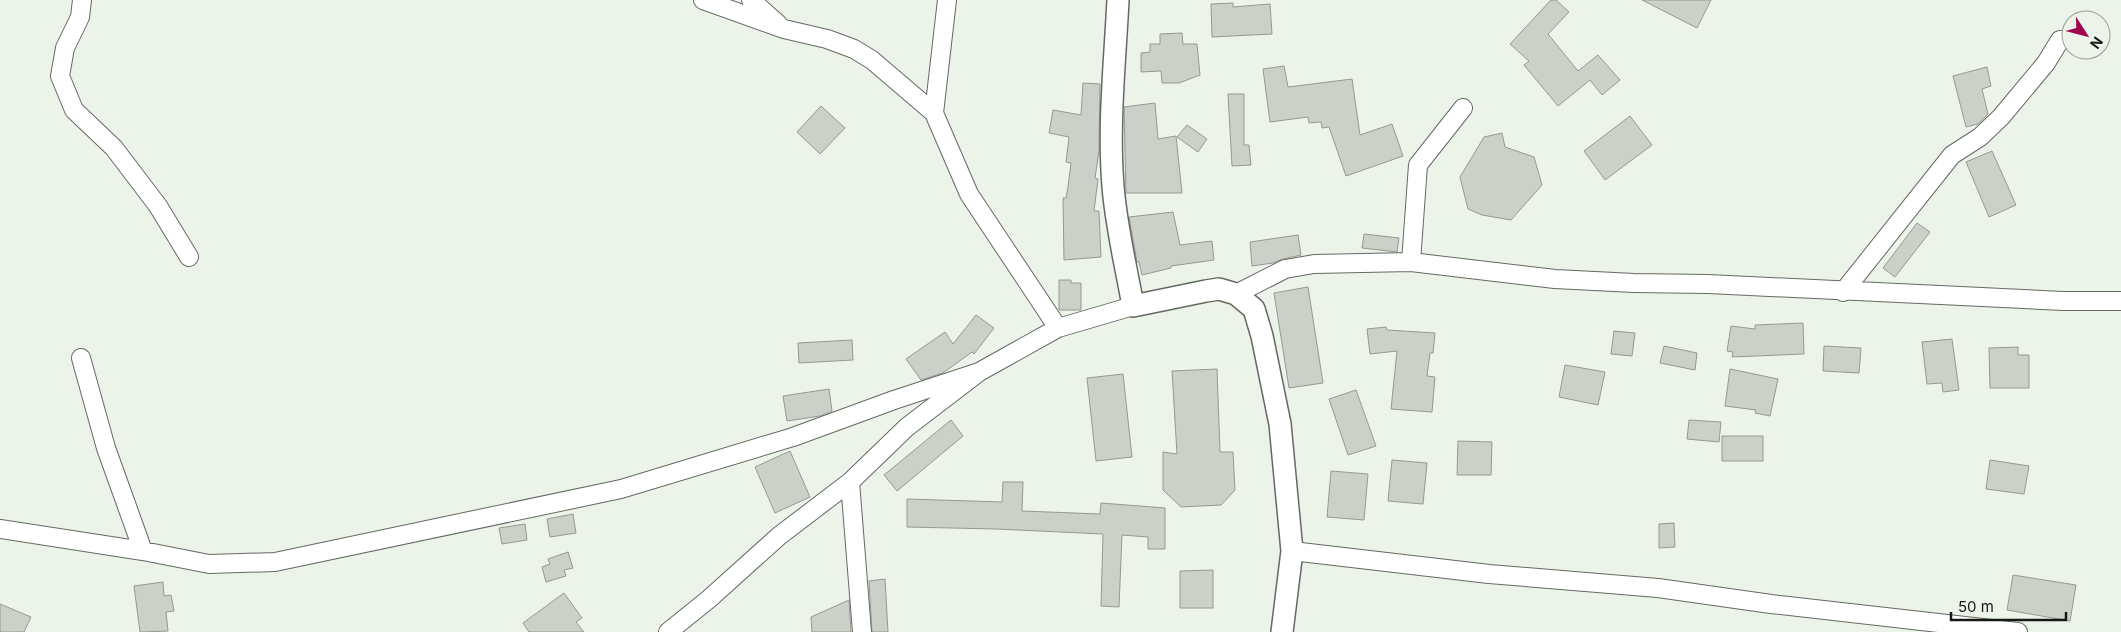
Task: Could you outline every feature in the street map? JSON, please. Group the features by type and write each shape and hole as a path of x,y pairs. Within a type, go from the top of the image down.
{"street":[{"path":"82,0 80,16 65,48 60,76 74,110 114,148 158,206 188,257"},
{"path":"703,0 784,29 827,39 854,50 872,60 934,113 969,194 1058,328"},
{"path":"751,0 784,29"},
{"path":"934,113 946,28 947,0"},
{"path":"1118,0 1112,156 1113,184 1115,212 1132,306"},
{"path":"1843,292 1952,155 1980,137 2001,117 2046,63 2060,40"},
{"path":"1411,262 1418,165 1463,108"},
{"path":"1236,294 1285,269 1314,264 1411,262 1555,279 1708,284 1843,292 2063,301 2121,301"},
{"path":"668,632 709,600 779,536 850,482 907,427 980,372 1058,328 1132,306 1206,290 1219,290 1236,294 1254,309 1262,336 1280,424 1292,551 1282,632"},
{"path":"81,358 106,448 144,551"},
{"path":"0,529 144,551 209,564 275,562 621,489 792,437 894,400 980,372"},
{"path":"850,482 862,632"},
{"path":"1292,551 1488,574 1658,588 1771,604 2018,632"}],"building":[{"path":"1551,0 1556,0 1569,12 1548,34 1578,71 1598,55 1620,80 1602,95 1590,80 1558,106 1524,65 1529,61 1510,44"},
{"path":"1642,0 1711,0 1697,28"},
{"path":"1233,3 1233,7 1270,4 1272,34 1212,37 1211,4"},
{"path":"1182,33 1183,44 1197,44 1200,75 1179,83 1162,83 1161,71 1141,72 1141,53 1150,52 1150,44 1160,44 1160,34"},
{"path":"1284,66 1288,87 1352,79 1360,135 1392,124 1403,156 1346,176 1329,127 1322,128 1321,122 1309,123 1308,117 1270,122 1263,69"},
{"path":"1987,67 1991,86 1982,89 1988,114 1978,124 1966,127 1953,76"},
{"path":"1083,83 1100,84 1099,151 1095,178 1098,179 1094,211 1099,211 1101,257 1064,260 1063,198 1066,198 1071,163 1066,162 1069,137 1049,133 1053,110 1081,115"},
{"path":"1228,94 1244,94 1244,145 1249,145 1251,165 1232,166"},
{"path":"1155,103 1158,139 1176,136 1182,193 1126,193 1124,107"},
{"path":"821,106 845,128 820,154 797,132"},
{"path":"1630,116 1652,145 1605,180 1584,151"},
{"path":"1187,125 1207,139 1198,152 1177,137"},
{"path":"1502,133 1505,147 1534,157 1542,185 1511,220 1482,215 1468,209 1460,177 1484,137"},
{"path":"1992,151 2016,205 1989,217 1966,162"},
{"path":"1173,212 1180,245 1212,241 1214,260 1171,266 1171,268 1142,275 1139,262 1137,262 1129,217"},
{"path":"1917,223 1930,232 1895,277 1883,268"},
{"path":"1364,234 1399,238 1397,252 1362,248"},
{"path":"1298,235 1301,255 1273,263 1252,266 1250,242"},
{"path":"1059,280 1071,280 1071,283 1081,283 1081,310 1059,310"},
{"path":"1308,287 1323,383 1289,388 1274,293"},
{"path":"976,315 994,328 974,354 972,352 943,373 921,380 906,359 945,332 953,344"},
{"path":"1803,323 1804,354 1732,357 1733,352 1727,351 1731,326 1755,329 1755,325"},
{"path":"1386,327 1387,330 1435,333 1433,353 1430,353 1427,376 1435,377 1432,412 1391,409 1397,351 1370,354 1367,329"},
{"path":"1614,331 1635,333 1632,356 1611,354"},
{"path":"1952,339 1959,390 1943,392 1942,383 1927,384 1922,342"},
{"path":"852,340 853,360 799,363 798,343"},
{"path":"1664,346 1697,353 1695,370 1660,363"},
{"path":"1824,346 1861,348 1859,373 1823,371"},
{"path":"2018,347 2018,355 2029,355 2029,388 1990,388 1989,348"},
{"path":"1565,365 1605,372 1598,405 1559,397"},
{"path":"1217,369 1220,452 1233,452 1235,490 1221,505 1181,507 1163,490 1163,452 1177,454 1172,371"},
{"path":"1730,369 1778,379 1770,416 1755,413 1756,410 1725,406"},
{"path":"1123,374 1132,457 1096,461 1087,378"},
{"path":"829,389 832,411 820,416 787,421 783,396"},
{"path":"1356,390 1376,446 1348,455 1329,399"},
{"path":"951,420 963,436 897,491 884,475"},
{"path":"1689,420 1721,422 1719,442 1687,439"},
{"path":"1722,436 1763,436 1763,461 1722,461"},
{"path":"1458,441 1492,442 1491,475 1457,475"},
{"path":"790,451 810,497 775,513 755,467"},
{"path":"1392,460 1427,463 1423,504 1388,501"},
{"path":"1990,460 2029,466 2024,494 1986,489"},
{"path":"1331,471 1368,474 1364,520 1327,517"},
{"path":"1003,482 1023,482 1022,511 1100,514 1101,503 1165,508 1165,549 1148,549 1148,537 1122,535 1119,607 1101,606 1103,534 907,527 907,499 1002,502"},
{"path":"573,514 576,533 550,537 547,519"},
{"path":"1674,523 1675,547 1659,548 1659,524"},
{"path":"525,524 527,540 502,544 499,528"},
{"path":"568,552 573,568 564,570 566,576 546,582 542,567 550,564 548,559"},
{"path":"1213,570 1213,608 1180,608 1180,571"},
{"path":"2013,575 2076,585 2070,621 2007,610"},
{"path":"885,579 888,632 872,632 869,581"},
{"path":"163,582 164,596 171,595 174,611 166,612 168,631 140,632 134,586"},
{"path":"564,593 582,618 576,622 584,632 529,632 523,623"},
{"path":"849,600 851,632 812,632 811,617"},
{"path":"0,604 31,617 24,632 0,632"}]}
